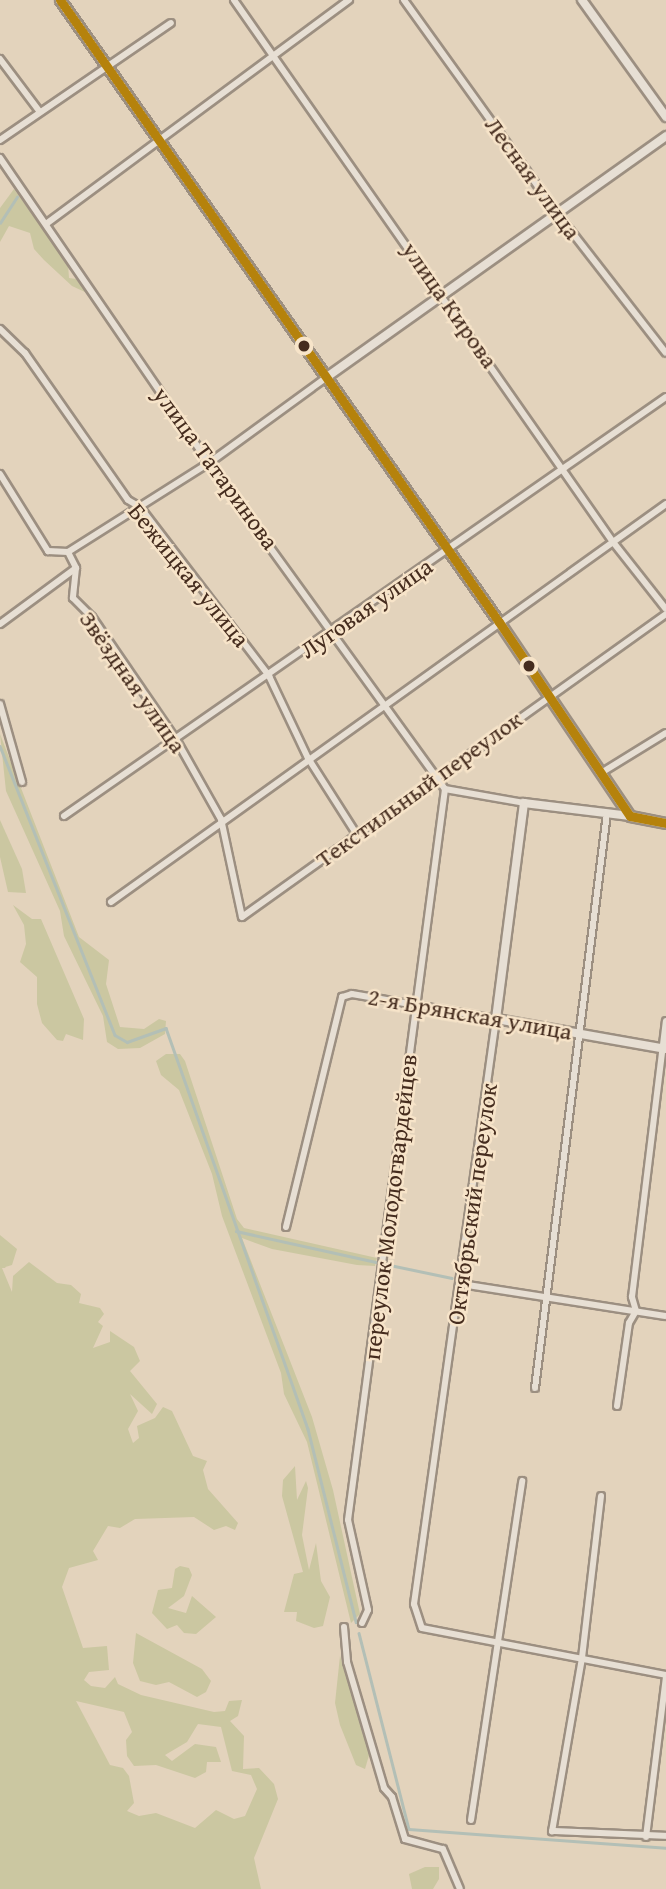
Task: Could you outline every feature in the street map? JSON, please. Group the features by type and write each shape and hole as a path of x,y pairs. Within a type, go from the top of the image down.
{"main road":[{"path":"60,0 449,550 630,816 666,823"}],"street":[{"name":"улица Кирова","path":"234,0 565,468 613,542 666,612"},
{"path":"46,225 272,54 349,0"},
{"name":"Лесная улица","path":"404,0 557,213 666,353"},
{"path":"582,0 666,117"},
{"path":"0,140 108,70 171,23"},
{"path":"0,59 40,112"},
{"path":"0,474 48,551 68,552 209,463 666,136"},
{"name":"улица Татаринова","path":"0,158 209,463 334,631 444,789"},
{"name":"Бежицкая улица","path":"0,329 25,353 128,499 140,507 269,676 308,758 356,835"},
{"name":"Луговая улица","path":"64,816 177,741 666,397"},
{"path":"111,902 221,819 666,504"},
{"name":"Звёздная улица","path":"68,552 76,568 73,598 92,617 177,741 221,819 242,917"},
{"path":"0,624 76,568"},
{"name":"Текстильный переулок","path":"242,917 666,612"},
{"path":"0,704 22,782"},
{"path":"601,773 666,733"},
{"path":"444,789 524,803 630,816"},
{"name":"переулок Молодогвардейцев","path":"362,1623 368,1610 348,1520 444,789"},
{"name":"Октябрьский переулок","path":"497,1645 422,1629 414,1604 461,1284 524,803"},
{"path":"536,1388 550,1297 607,813"},
{"name":"2-я Брянская улица","path":"286,1227 337,1004 352,994 664,1048"},
{"path":"617,1406 629,1323 636,1311 632,1297 666,1021"},
{"path":"461,1284 666,1316"},
{"path":"471,1820 522,1481"},
{"path":"601,1496 582,1658 552,1831 666,1836"},
{"path":"344,1626 347,1662 384,1788 392,1797 405,1839 443,1849 460,1889"},
{"path":"497,1645 582,1658 666,1676 646,1837"}],"shaded area":[{"path":"14,189 68,264 69,278 76,279 87,293 72,286 44,260 34,249 30,233 9,226 0,242 0,208"},
{"path":"0,734 79,937 109,960 106,984 120,1027 144,1029 159,1019 166,1021 165,1034 140,1048 118,1049 107,1042 103,1016 64,936 60,911 6,791"},
{"path":"0,820 22,869 26,893 8,892 0,857"},
{"path":"13,905 32,919 41,919 84,1019 83,1040 66,1034 63,1041 57,1040 42,1023 37,1004 37,977 20,962 26,944 24,925"},
{"path":"166,1054 180,1054 185,1061 237,1219 244,1228 377,1258 375,1266 357,1265 272,1249 242,1238 312,1417 333,1490 360,1614 351,1623 307,1442 284,1394 281,1373 222,1216 212,1174 179,1090 161,1075 156,1061"},
{"path":"0,1235 17,1249 12,1265 2,1268 12,1292 13,1276 29,1262 57,1283 71,1285 81,1294 79,1303 100,1308 104,1314 98,1322 103,1326 93,1348 110,1342 110,1331 134,1347 140,1361 130,1371 157,1404 152,1414 130,1394 138,1411 128,1429 133,1443 139,1438 137,1426 155,1418 163,1407 172,1411 193,1456 207,1461 203,1470 208,1489 238,1523 235,1530 226,1526 214,1530 194,1517 135,1519 120,1528 108,1526 93,1551 98,1560 69,1568 62,1587 83,1648 107,1646 109,1670 89,1672 84,1680 91,1686 105,1688 115,1677 118,1684 141,1695 214,1712 225,1711 229,1701 242,1700 238,1716 230,1721 244,1736 243,1769 259,1768 274,1784 278,1799 254,1858 261,1889 0,1889","holes":["76,1701 124,1712 132,1732 126,1740 127,1756 134,1766 156,1765 195,1778 206,1772 207,1762 221,1762 216,1747 195,1744 172,1761 165,1755 187,1742 198,1724 221,1727 232,1771 251,1775 257,1789 245,1816 234,1819 216,1810 195,1828 156,1813 139,1816 127,1811 134,1803 129,1776 123,1768 110,1765"]},
{"path":"295,1466 297,1500 306,1481 308,1488 302,1535 309,1570 316,1543 321,1581 330,1597 323,1626 314,1628 296,1621 297,1612 284,1612 294,1574 303,1572 282,1496 283,1480"},
{"path":"180,1566 189,1568 192,1575 184,1596 168,1608 186,1613 192,1596 216,1617 196,1634 184,1633 177,1625 167,1629 152,1613 158,1590 172,1588 175,1569"},
{"path":"136,1633 202,1669 211,1681 206,1692 197,1697 169,1682 156,1685 140,1681 133,1663"},
{"path":"340,1656 370,1752 365,1769 356,1765 340,1725 335,1703"},
{"path":"425,1867 439,1867 439,1879 433,1889 412,1889 409,1874"}],"waterway":[{"path":"0,223 17,197"},
{"path":"0,746 115,1035 127,1042 166,1028 308,1429 356,1622"},
{"path":"236,1231 376,1262"},
{"path":"385,1264 452,1278"},
{"path":"359,1633 409,1829 666,1848"}],"transit line":[{"path":"60,0 499,622 630,816 666,823"}]}
